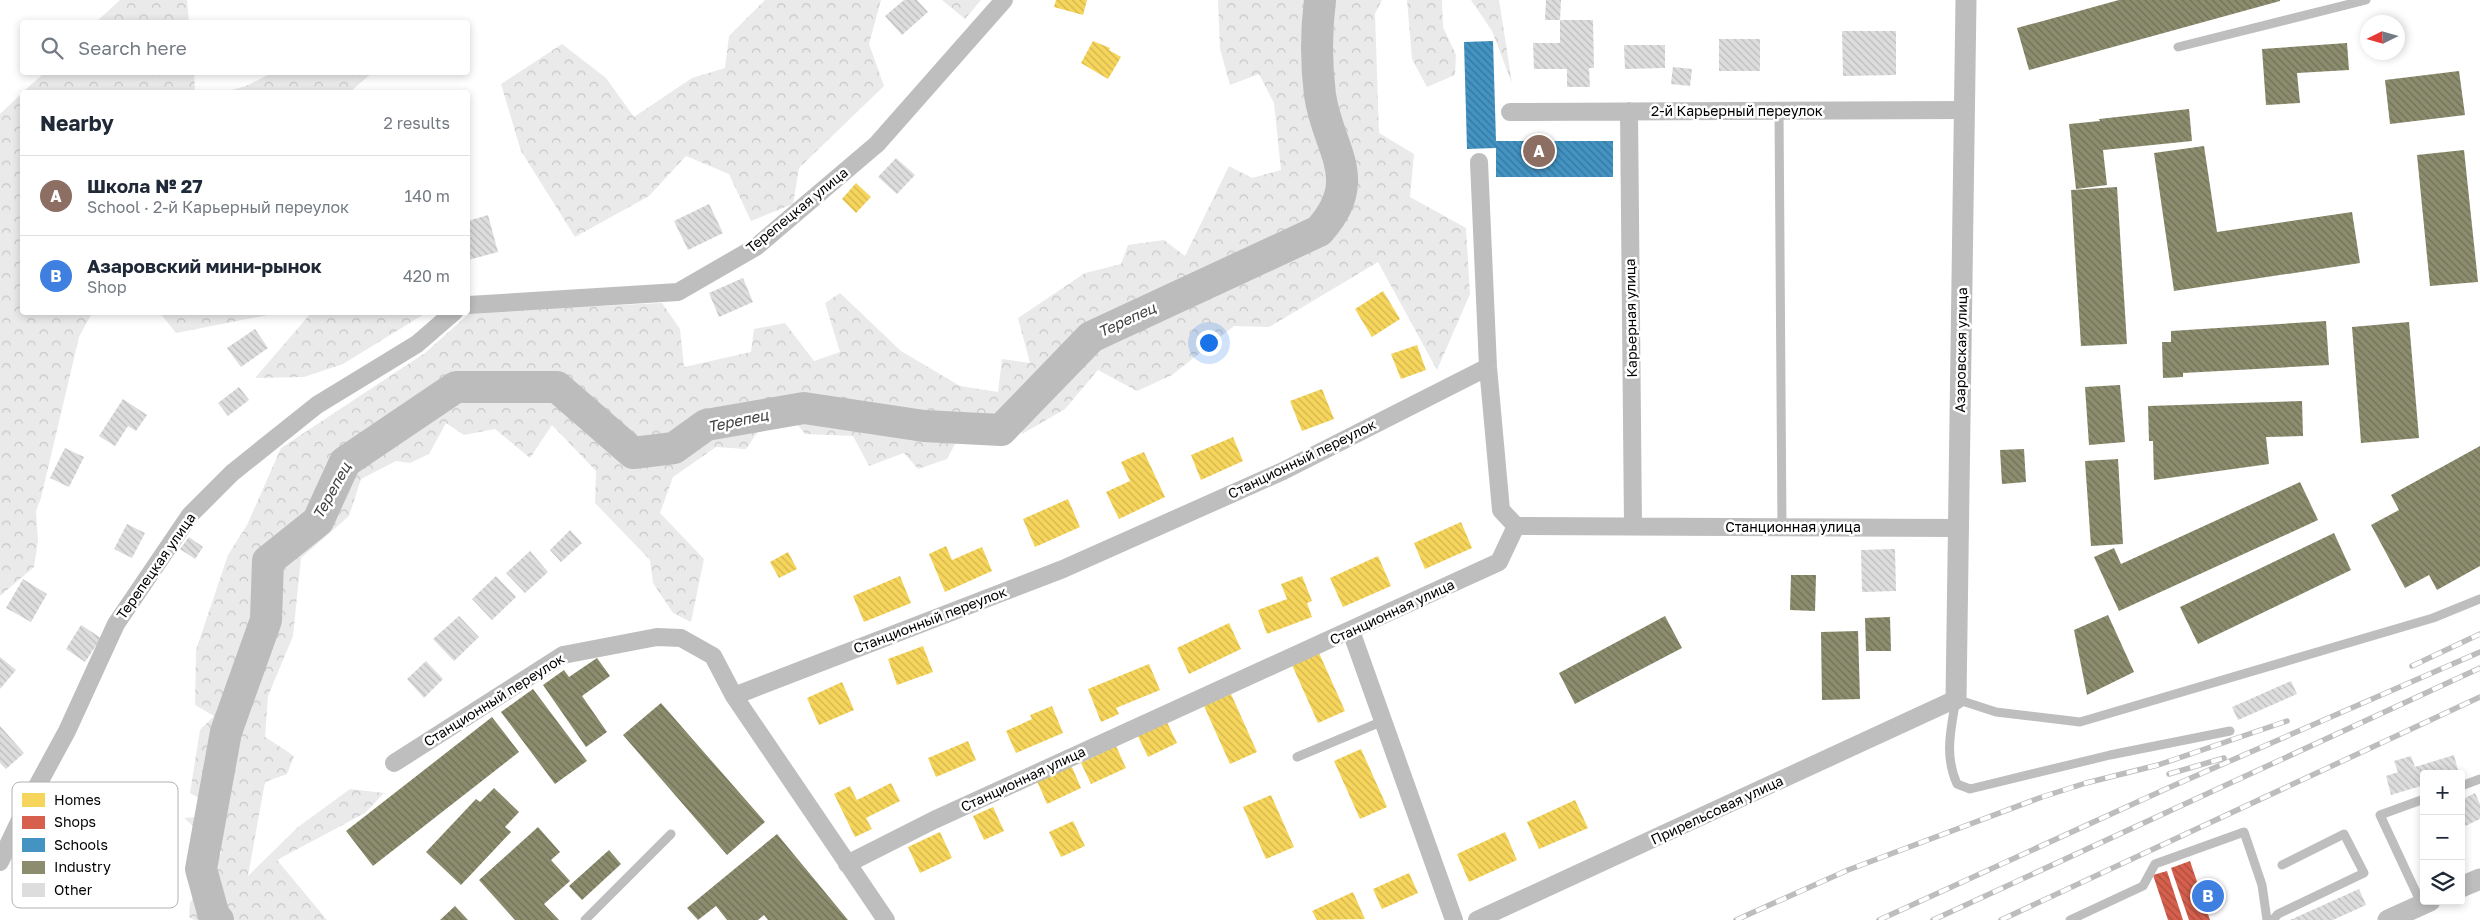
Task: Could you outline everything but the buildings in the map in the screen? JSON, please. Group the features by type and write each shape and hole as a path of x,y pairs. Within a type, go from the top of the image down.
{"street":[{"name":"Терепецкая улица","path":"470,304 678,292 756,247 877,144 1004,0"},
{"name":"Азаровская улица","path":"1956,699 1966,0"},
{"name":"2-й Карьерный переулок","path":"1510,112 1965,110"},
{"name":"Карьерная улица","path":"1629,111 1633,525"},
{"path":"1479,162 1488,367 1501,510 1516,526"},
{"name":"Терепецкая улица","path":"40,782 67,731 116,624 190,516 232,473 316,405 417,344 451,315"},
{"name":"Станционный переулок","path":"394,763 563,655 657,637 681,638 714,656 734,696 1063,569 1283,471 1488,367"},
{"name":"Станционная улица","path":"847,864 934,820 1499,562 1516,526 1633,525 1782,528 1958,528"},
{"path":"1351,631 1454,920"},
{"path":"734,696 886,920"},
{"name":"Прирельсовая улица","path":"1477,920 1956,699"},
{"name":"Терепецкая улица","path":"0,862 12,837"},
{"path":"2388,920 2422,905"}],"lane":[{"path":"2178,47 2366,0"},
{"path":"1779,111 1782,528"},
{"path":"2230,731 2110,756 1970,789 1957,784 1949,767 1949,740 1956,699 1996,712 2080,722 2433,618 2480,599"},
{"path":"1297,757 1383,721"},
{"path":"2465,785 2480,779"},
{"path":"2420,800 2380,815 2420,892"},
{"path":"2070,920 2143,886 2155,864 2244,832 2262,886 2267,920"},
{"path":"585,920 671,834"},
{"path":"2273,920 2278,914 2364,873 2344,834 2282,865"}],"green space":[{"path":"120,0 187,0 189,20 98,20"},
{"path":"765,0 881,0 869,44 884,86 799,168 793,204 751,221 729,174 686,156 649,196 575,237 521,151 501,84 562,44 606,78 634,117 692,78 725,68 729,36"},
{"path":"942,0 981,0 965,19"},
{"path":"1218,0 1382,0 1375,14 1379,133 1414,154 1410,197 1466,228 1470,294 1437,370 1378,262 1269,327 1234,326 1172,375 1137,391 1098,370 1065,409 1022,434 1019,399 996,417 970,416 947,459 918,469 904,453 869,466 853,436 805,434 797,424 759,430 746,449 716,447 673,477 660,513 704,559 691,622 673,613 653,583 650,560 595,503 596,471 552,425 530,458 495,429 464,435 446,423 429,454 410,463 396,461 361,479 349,516 301,558 293,636 268,696 265,737 294,756 287,774 265,782 248,876 298,827 350,789 384,793 365,813 277,860 327,920 194,920 189,917 190,903 222,852 184,818 227,814 190,793 200,730 214,716 195,705 196,650 228,555 247,525 281,448 425,353 468,315 470,315 471,312 662,303 680,329 684,367 751,352 754,329 785,323 814,361 840,352 825,303 840,293 901,351 960,386 998,392 1002,359 1030,363 1018,318 1085,273 1121,264 1128,245 1164,240 1185,256 1229,166 1252,178 1281,170 1274,103 1259,74 1230,85 1220,49"},
{"path":"1407,0 1442,0 1443,27 1456,55 1455,75 1427,87 1412,59"},
{"path":"1471,0 1499,0 1512,83 1492,31"},
{"path":"42,75 194,75 195,90 25,90"},
{"path":"268,75 370,75 352,90 232,90 246,86"},
{"path":"20,95 20,315 91,315 79,337 41,498 36,511 38,541 34,567 0,596 0,114"},
{"path":"162,315 268,315 176,333"},
{"path":"309,315 423,315 343,364 304,377 255,378"}],"waterway":[{"name":"Терепец","path":"218,920 214,916 201,869 226,732 266,620 268,561 318,521 345,462 456,387 557,387 633,453 674,448 706,425 804,408 924,426 1001,430 1091,337 1319,231 1333,212 1340,196 1342,180 1336,148 1324,115 1320,95 1317,48 1320,0"}],"railway":[{"path":"2412,666 2480,634"},
{"path":"1879,920 2168,788 2480,652"},
{"path":"1933,920 2480,668"},
{"path":"2001,920 2480,697"},
{"path":"1736,920 1848,870 2042,797 2086,783 2158,765 2287,721"},
{"path":"2169,774 2224,758"}],"place":[{"name":"Школа № 27","path":"1539,151"},
{"name":"Азаровский мини-рынок","path":"2208,896"}]}
